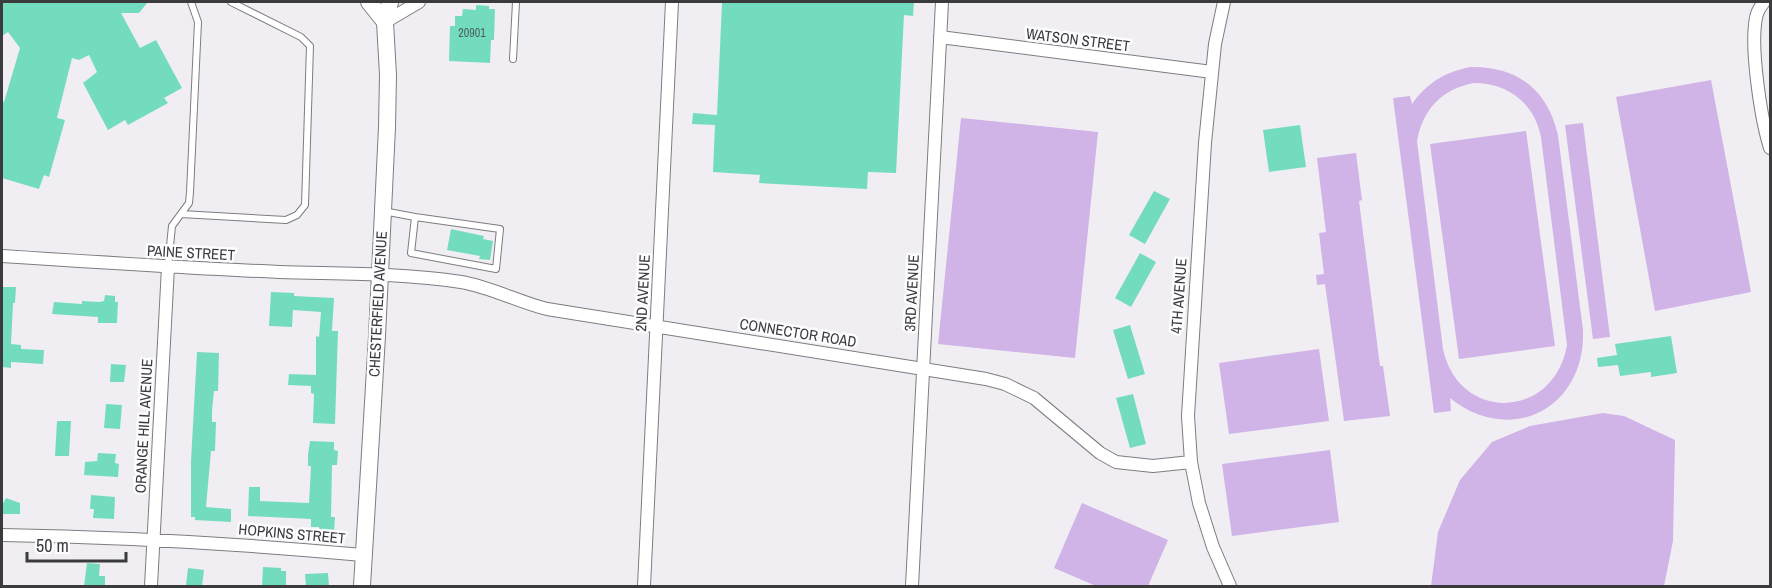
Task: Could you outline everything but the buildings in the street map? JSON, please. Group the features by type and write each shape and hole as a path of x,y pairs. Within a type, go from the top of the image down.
{"main road":[{"path":"369,2 385,22"},
{"name":"CHESTERFIELD AVENUE","path":"362,586 383,211 388,75 385,22 390,2"}],"street":[{"path":"385,22 418,2"},
{"name":"2ND AVENUE","path":"644,586 672,2"},
{"name":"3RD AVENUE","path":"912,586 942,2"},
{"name":"4TH AVENUE","path":"1224,2 1212,72 1202,178 1188,429 1191,462 1204,522 1230,586"},
{"path":"1764,2 1756,20 1756,55 1760,96 1770,148"},
{"name":"WATSON STREET","path":"940,37 1212,72"},
{"name":"PAINE STREET","path":"2,256 168,267 380,276"},
{"name":"ORANGE HILL AVENUE","path":"151,586 168,267"},
{"name":"CONNECTOR ROAD","path":"380,276 464,283 479,286 530,305 986,379 1019,390 1047,407 1100,453 1116,462 1153,466 1191,462"},
{"name":"HOPKINS STREET","path":"2,536 86,537 250,545 363,555"}],"lane":[{"path":"181,214 286,220 297,215 305,205 310,46 301,37 231,2"},
{"path":"513,59 516,2"},
{"path":"168,267 172,226 189,203 198,22 195,3"},
{"path":"383,211 500,229 496,269 411,253 415,217"}],"shaded area":[{"path":"1470,67 1502,71 1528,83 1546,105 1558,135 1583,330 1581,357 1572,380 1558,399 1540,412 1520,419 1497,419 1473,412 1450,398 1451,411 1434,413 1393,98 1410,96 1412,104 1430,84","holes":["1474,83 1486,84 1518,97 1526,105 1538,125 1567,345 1559,370 1544,388 1526,399 1506,403 1486,400 1467,390 1452,373 1443,349 1417,141 1429,110 1443,96 1463,86"]},
{"path":"1711,80 1751,292 1655,311 1616,97"},
{"path":"961,118 1098,132 1075,358 938,344"},
{"path":"1583,123 1610,337 1593,339 1565,125"},
{"path":"1526,131 1555,346 1459,359 1430,144"},
{"path":"1356,153 1362,200 1359,201 1380,366 1383,366 1390,416 1344,421 1325,284 1317,285 1316,275 1324,274 1319,233 1326,232 1317,158"},
{"path":"1319,349 1329,421 1229,434 1219,363"},
{"path":"1603,413 1624,416 1675,440 1673,541 1664,586 1431,586 1438,532 1460,480 1492,442 1530,426"},
{"path":"1330,450 1339,522 1232,536 1222,464"},
{"path":"1082,503 1168,540 1148,586 1096,586 1054,568"}]}
